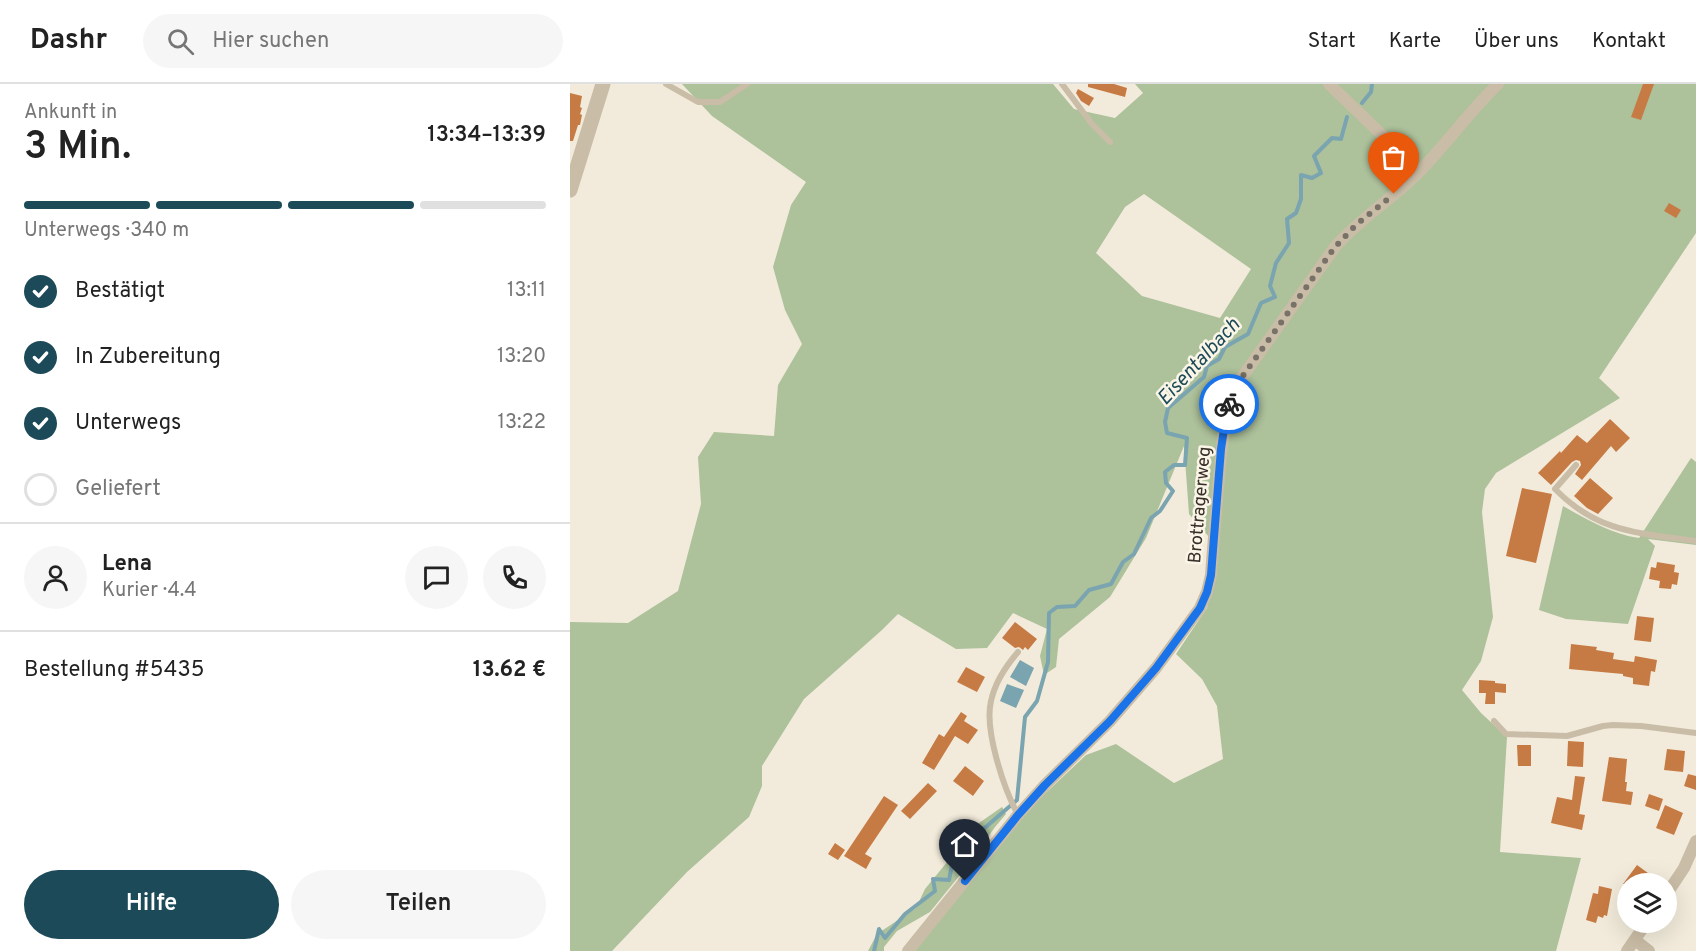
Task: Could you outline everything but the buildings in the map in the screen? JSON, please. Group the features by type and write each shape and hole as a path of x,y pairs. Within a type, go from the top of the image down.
{"street":[{"path":"570,190 603,84"},
{"path":"1329,84 1410,163 1411,173 1405,184"},
{"name":"Brottragerweg","path":"908,951 1014,808 1045,785 1110,721 1156,668 1200,608 1211,575 1221,449 1226,416 1240,380 1335,247 1356,225 1420,171 1456,132 1481,100 1498,84"},
{"path":"1677,878 1696,841"},
{"path":"1627,951 1640,933"},
{"path":"1635,940 1649,951"}],"lane":[{"path":"666,84 698,102 720,102 747,84"},
{"path":"1062,84 1092,124 1110,142"},
{"path":"1576,465 1555,489 1582,512 1634,533 1696,541"},
{"path":"1014,808 1002,779 996,756 990,713 991,699 1004,668 1018,652"},
{"path":"1494,722 1506,734 1567,736 1613,725 1696,733"}],"green space":[{"path":"682,84 1053,84 1074,109 1115,118 1143,93 1135,84 1696,84 1696,233 1599,378 1620,398 1496,473 1485,489 1482,512 1493,617 1481,661 1462,690 1481,713 1507,737 1500,852 1581,858 1556,951 915,951 1017,820 1086,755 1116,744 1174,783 1223,759 1217,706 1202,679 1176,654 1207,608 1215,572 1216,545 1189,514 1184,446 1146,538 1110,597 1059,639 1056,667 1044,675 1040,656 1047,629 1013,613 987,648 956,649 898,614 804,699 762,766 762,786 749,817 687,872 612,951 570,951 570,622 628,623 678,591 701,504 698,457 714,432 774,436 778,385 802,344 785,310 773,267 791,205 806,182 712,116","holes":["1144,194 1251,269 1220,318 1142,296 1096,253 1125,207"]},
{"path":"1691,458 1696,462 1696,545 1648,539 1655,546 1628,624 1566,619 1539,610 1563,506 1609,530 1639,538"},
{"path":"1002,807 1006,814 930,912 897,931 884,947 884,951 868,951 877,934 916,908 925,889 979,823"}],"water":[{"path":"1020,660 1034,668 1026,686 1010,677"},
{"path":"1007,684 1024,690 1016,708 1000,701"}],"waterway":[{"name":"Eisentalbach","path":"1362,103 1371,92 1372,84"},
{"name":"Eisentalbach","path":"874,951 879,929 885,938 905,914 935,891 933,879 949,880 952,865 966,862 965,851 973,842 981,844 980,832 1017,800 1025,717 1037,701 1048,662 1049,613 1057,607 1075,606 1089,590 1111,584 1123,562 1134,554 1151,518 1160,511 1173,491 1166,483 1165,472 1174,465 1185,465 1187,438 1167,433 1165,422 1168,408 1204,377 1207,366 1219,359 1225,347 1248,334 1261,303 1275,297 1270,286 1276,263 1289,243 1287,219 1296,213 1301,199 1301,175 1312,178 1321,173 1314,156 1332,138 1341,139 1347,117"}],"way so far":[{"path":"1229,404 1240,380 1346,233 1394,194"}],"route":[{"path":"965,881 1018,815 1110,721 1156,668 1200,608 1211,575 1221,449 1229,404"}]}
